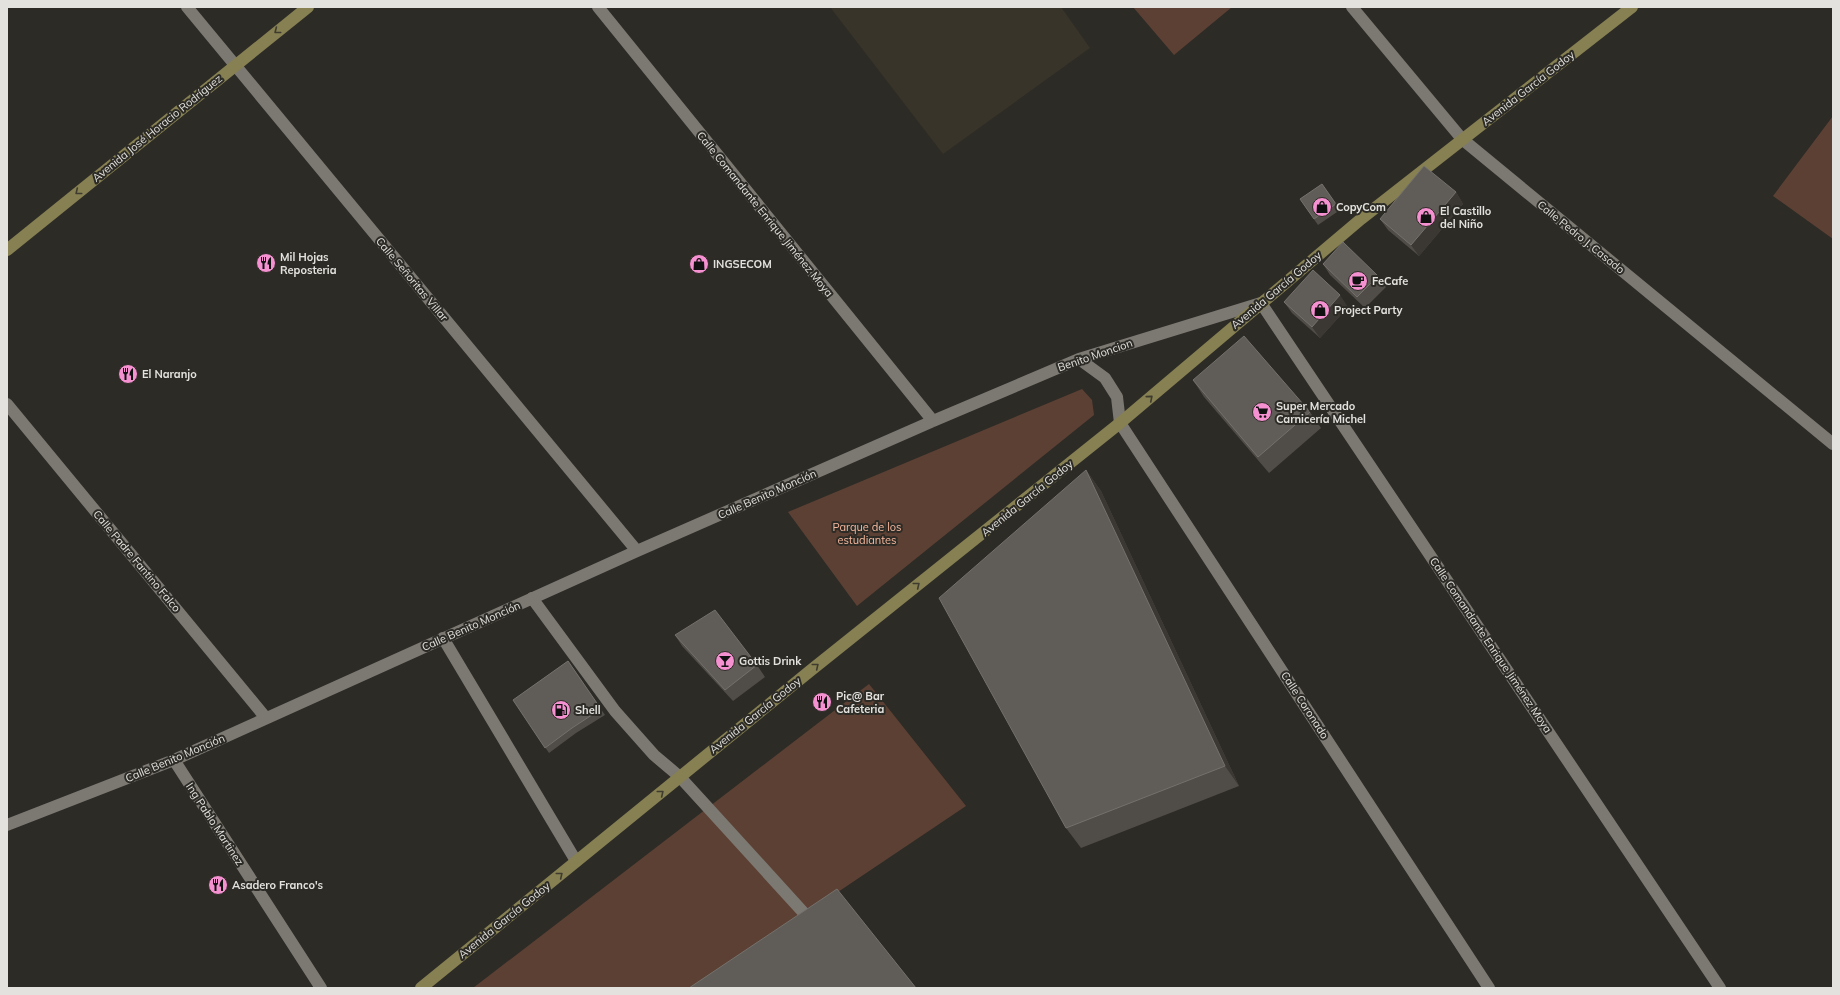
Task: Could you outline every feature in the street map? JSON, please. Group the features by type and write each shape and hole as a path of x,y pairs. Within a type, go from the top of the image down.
{"main road":[{"name":"Avenida José Horacio Rodríguez","path":"7,250 234,65 308,7"},
{"name":"Avenida García Godoy","path":"421,988 680,777 1120,423 1360,219 1632,7"}],"street":[{"name":"Calle Señoritas Villar","path":"187,7 637,551"},
{"name":"Calle Comandante Enrique Jiménez Moya","path":"598,7 933,421"},
{"name":"Calle Pedro J. Casado","path":"1352,7 1462,139 1833,444"},
{"name":"Calle Comandante Enrique Jiménez Moya","path":"1261,303 1720,988"},
{"name":"Benito Moncion","path":"933,421 1079,359 1261,303"},
{"path":"1079,359 1105,378 1117,396 1120,423"},
{"name":"Calle Padre Fantino Falco","path":"7,404 266,718"},
{"name":"Calle Benito Monción","path":"7,825 174,760 637,551 933,421"},
{"name":"Calle Coronado","path":"1120,423 1489,988"},
{"path":"532,598 615,711 654,755 680,777 814,924"},
{"path":"443,638 576,862"},
{"name":"Ing Pablo Martinez","path":"174,760 321,988"}],"shaded area":[{"path":"830,7 1061,7 1090,48 943,154"}],"green space":[{"path":"1133,7 1232,7 1174,55"},
{"path":"1833,116 1833,239 1773,196"},
{"name":"Parque de los estudiantes","path":"1082,389 1092,400 1094,415 857,606 788,512"},
{"path":"869,684 966,806 695,988 473,988"}],"building":[{"name":"El Castillo del Niño","path":"1424,166 1456,192 1411,245 1380,219"},
{"name":"CopyCom","path":"1322,184 1336,204 1314,219 1300,199"},
{"name":"FeCafe","path":"1343,242 1378,276 1357,297 1323,264"},
{"path":"1313,270 1340,295 1312,327 1284,302"},
{"name":"Super Mercado Carnicería Michel","path":"1244,336 1310,412 1258,457 1193,380"},
{"path":"1086,470 1225,766 1066,828 939,598"},
{"name":"Gottis Drink","path":"715,610 757,665 725,690 675,635"},
{"name":"Shell","path":"568,661 601,709 545,748 513,700"},
{"path":"837,889 916,988 689,988"}],"place":[{"name":"CopyCom","path":"1322,207"},
{"name":"El Castillo del Niño","path":"1426,217"},
{"name":"Mil Hojas Reposteria","path":"266,263"},
{"name":"INGSECOM","path":"699,264"},
{"name":"FeCafe","path":"1358,281"},
{"name":"Project Party","path":"1320,310"},
{"name":"El Naranjo","path":"128,374"},
{"name":"Super Mercado Carnicería Michel","path":"1262,412"},
{"name":"Gottis Drink","path":"725,661"},
{"name":"Pic@ Bar Cafeteria","path":"822,702"},
{"name":"Shell","path":"561,710"},
{"name":"Asadero Franco's","path":"218,885"}]}
